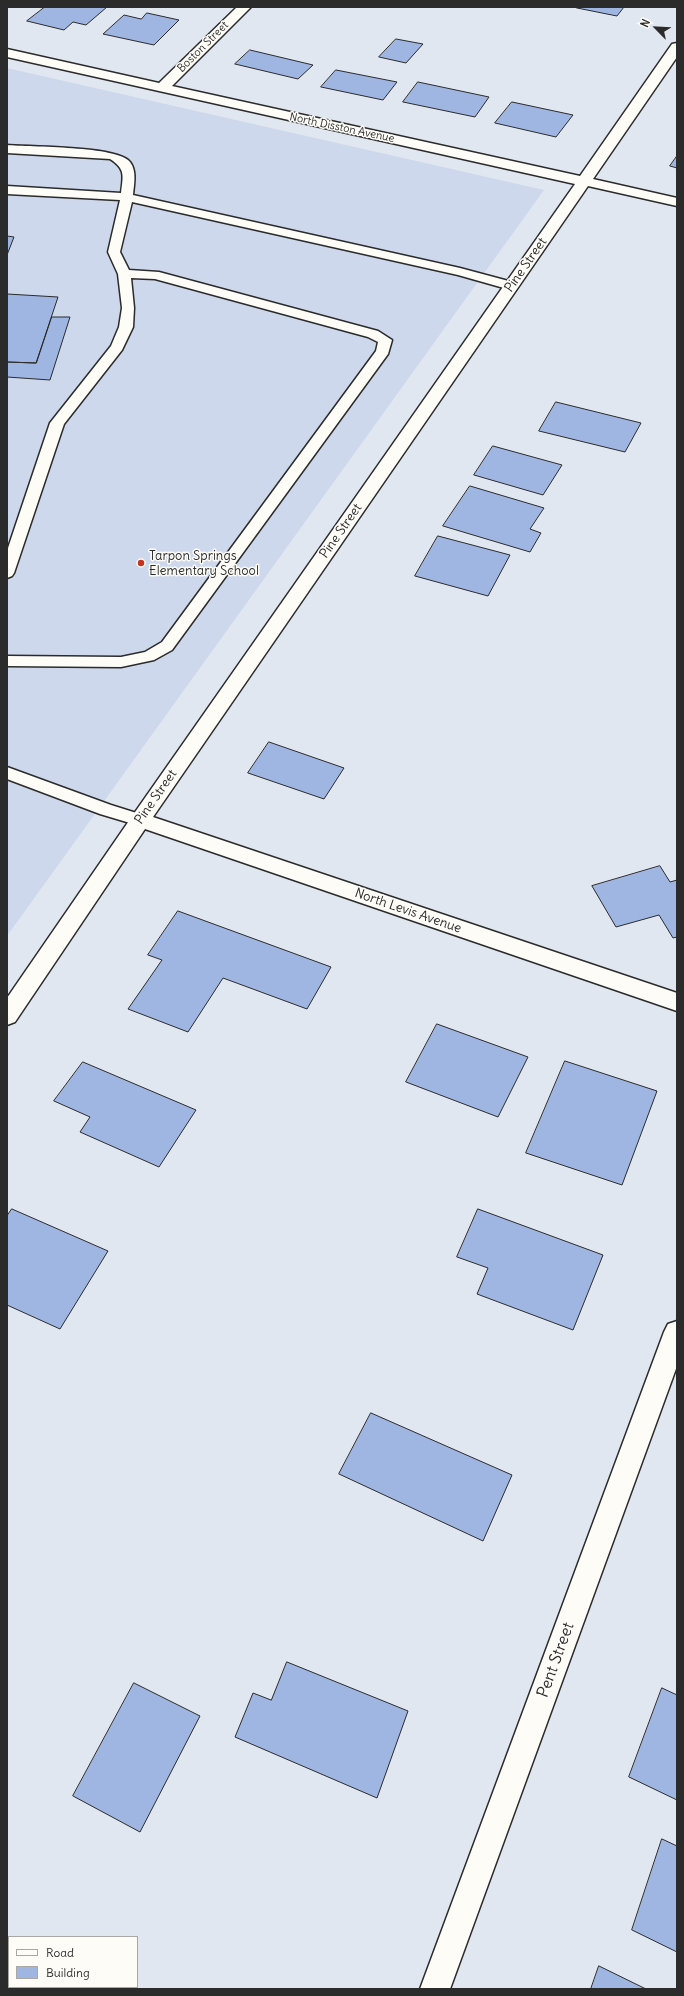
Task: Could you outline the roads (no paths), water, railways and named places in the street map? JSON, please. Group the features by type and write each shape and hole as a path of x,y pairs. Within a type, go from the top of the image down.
{"street":[{"name":"Boston Street","path":"162,88 244,7"},
{"name":"Pine Street","path":"7,1016 140,820 677,47"},
{"name":"North Disston Avenue","path":"7,53 677,202"},
{"name":"North Levis Avenue","path":"140,820 677,1002"},
{"name":"Pent Street","path":"435,1989 677,1332"}],"lane":[{"path":"7,149 113,156 125,163 129,174 127,197 114,252 124,274 128,308 126,327 117,347 61,416 54,429 7,573"},
{"path":"7,190 127,197 460,272 511,286"},
{"path":"7,661 121,662 150,656 167,646 383,351 385,340 373,334 155,275 124,274"},
{"path":"7,774 106,810 140,820"}],"place":[{"name":"Tarpon Springs Elementary School","path":"141,563"}]}
